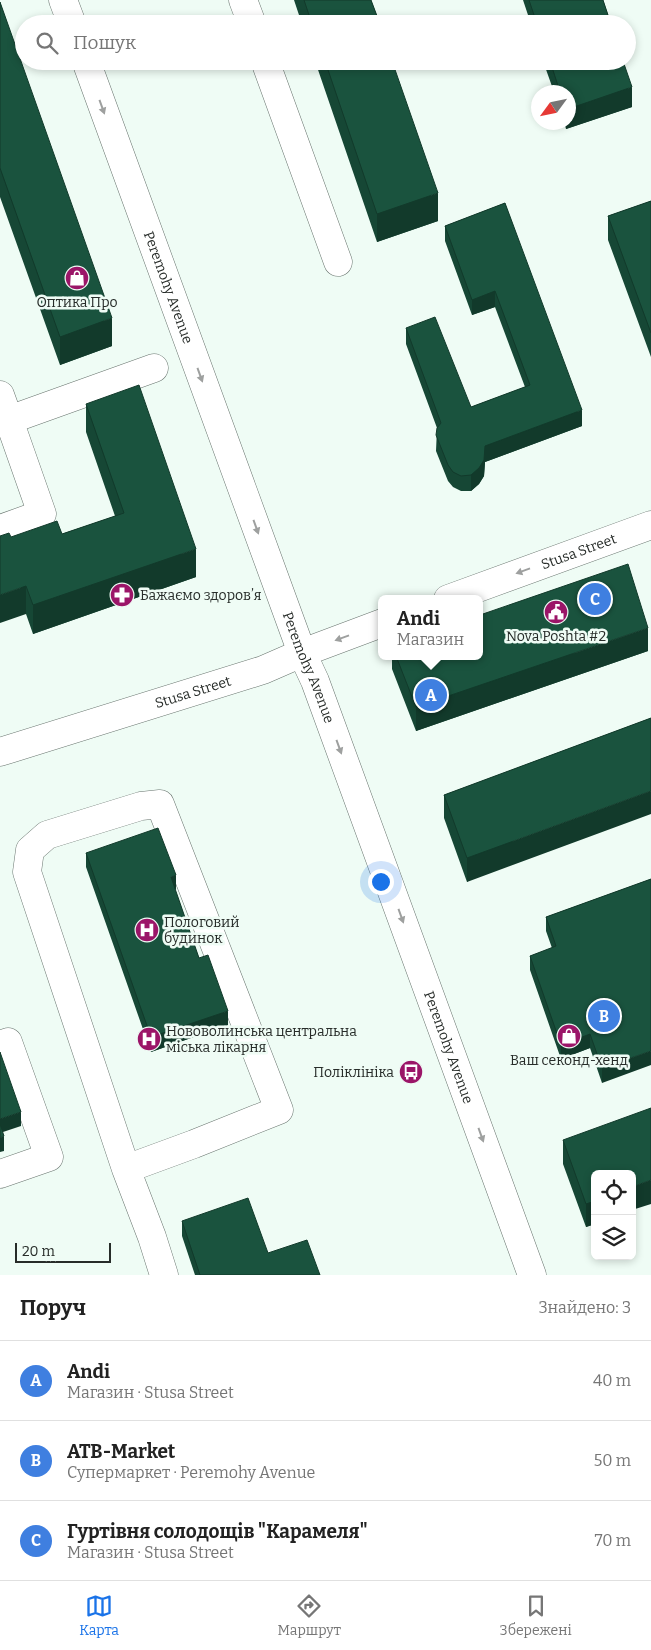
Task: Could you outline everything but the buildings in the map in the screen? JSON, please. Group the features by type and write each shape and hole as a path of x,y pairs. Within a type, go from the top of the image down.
{"street":[{"path":"63,0 69,15"},
{"path":"243,0 249,15"},
{"name":"Peremohy Avenue","path":"89,70 532,1275"},
{"path":"268,70 338,262"},
{"path":"9,420 154,368"},
{"path":"0,395 42,514 0,529"},
{"name":"Stusa Street","path":"459,595 651,525"},
{"name":"Stusa Street","path":"0,752 263,670 378,624"},
{"path":"126,1169 279,1110 160,804 141,806 47,836 30,850 27,872 126,1169 152,1237 164,1275"},
{"path":"0,1045 8,1042 49,1157 0,1174"}],"place":[{"name":"Оптика Про","path":"77,278"},
{"name":"Бажаємо здоровʼя","path":"122,595"},
{"name":"Гуртівня солодощів \"Карамеля\"","path":"595,599"},
{"name":"Nova Poshta #2","path":"556,612"},
{"name":"Andi","path":"431,695"},
{"name":"Пологовий будинок","path":"147,930"},
{"name":"ATB-Market","path":"604,1016"},
{"name":"Ваш секонд-хенд","path":"569,1036"},
{"name":"Нововолинська центральна міська лікарня","path":"149,1039"},
{"name":"Поліклініка","path":"411,1072"}]}
